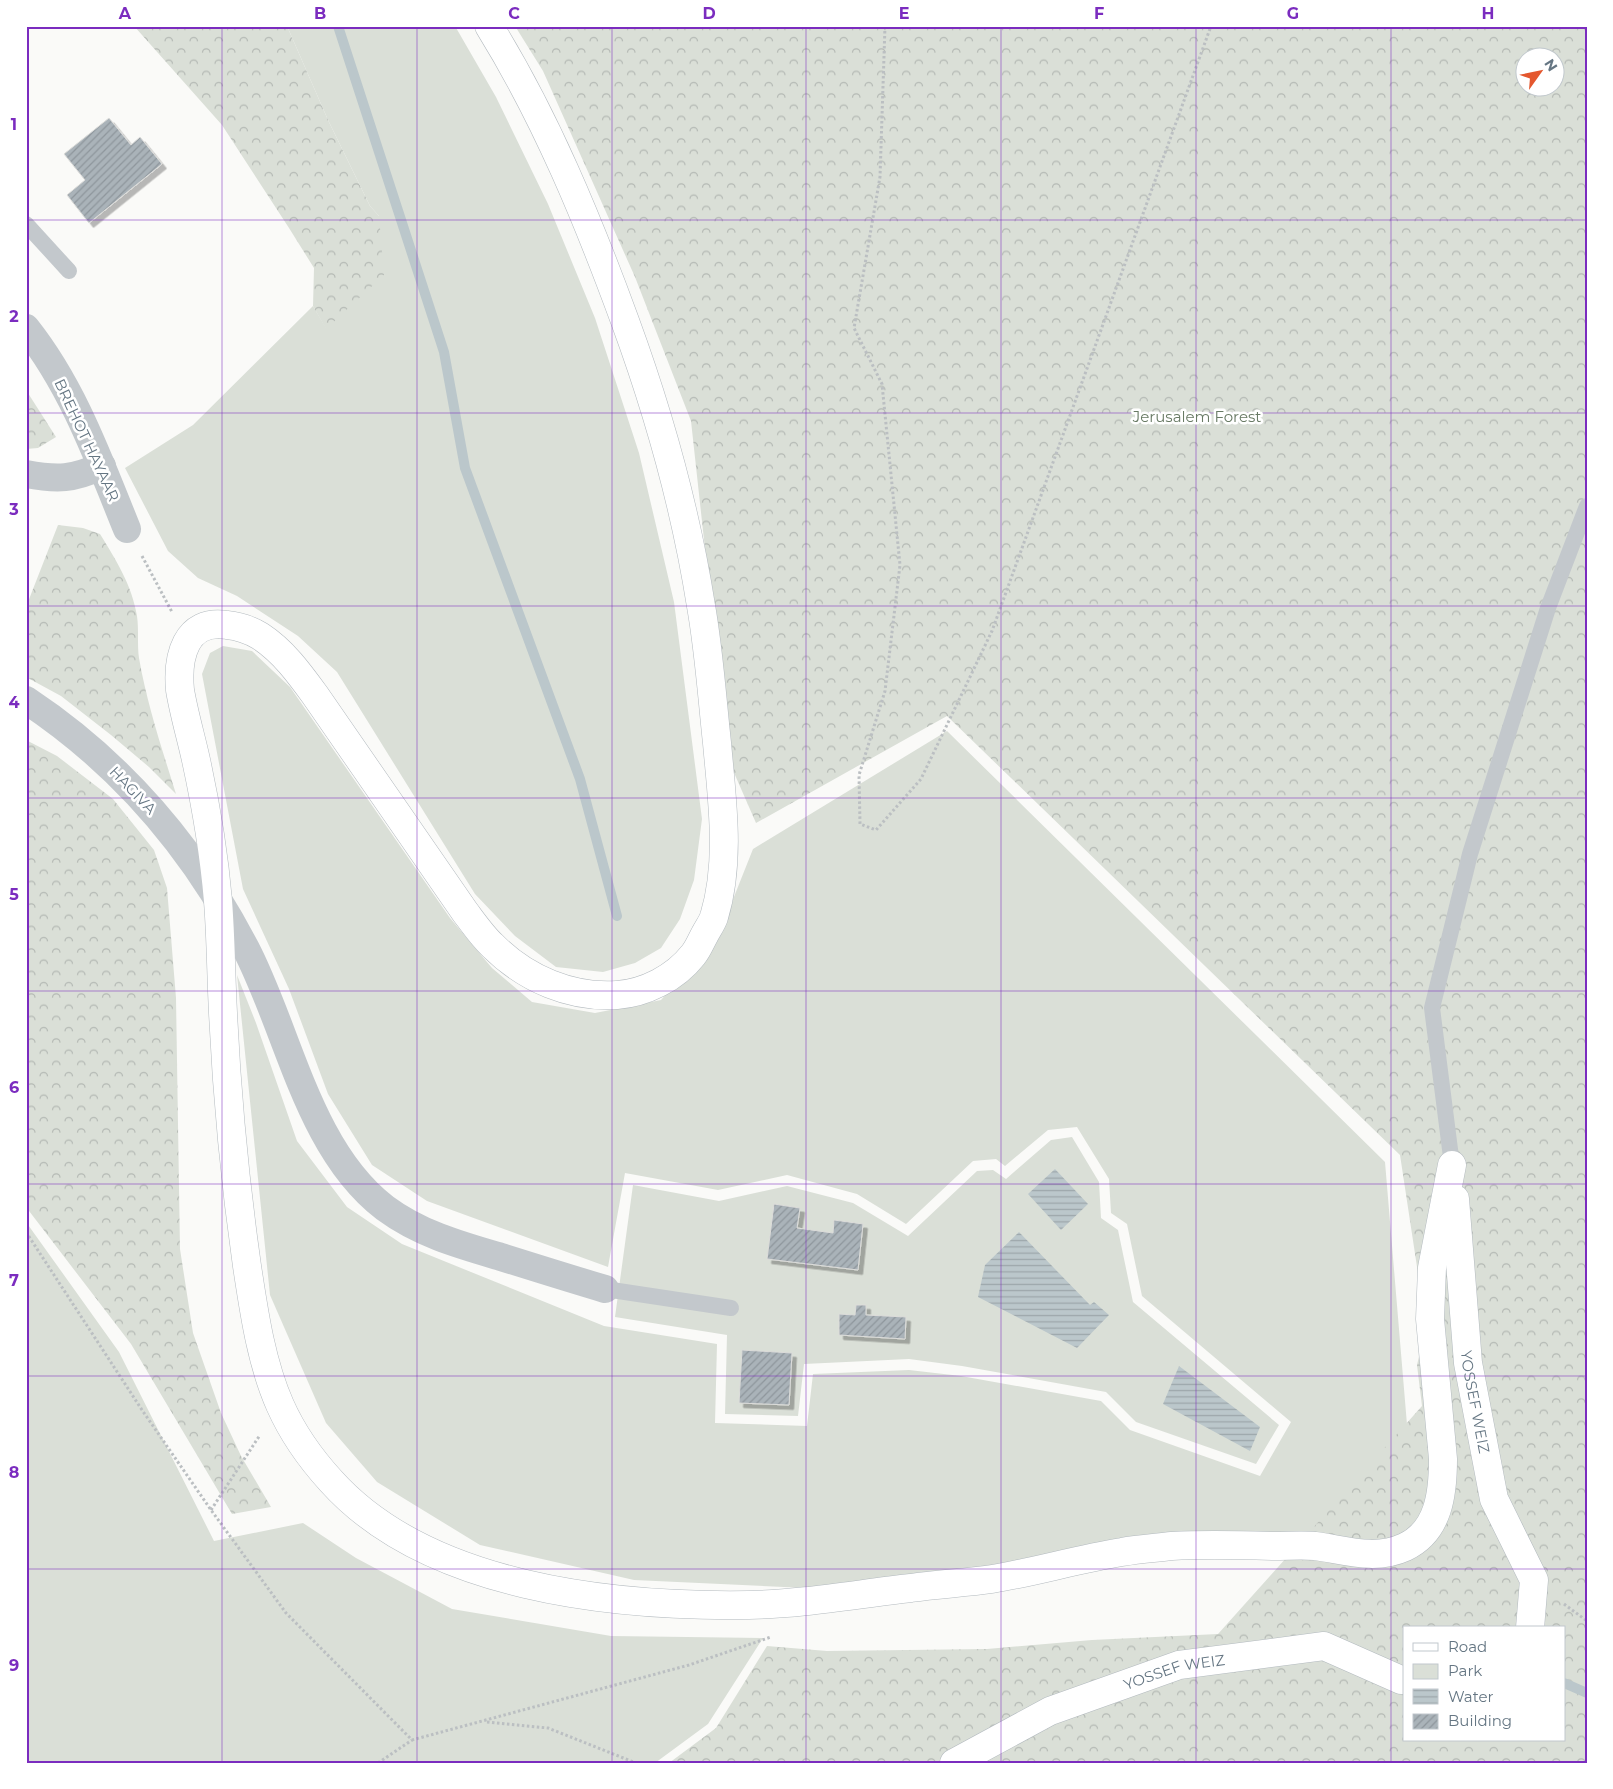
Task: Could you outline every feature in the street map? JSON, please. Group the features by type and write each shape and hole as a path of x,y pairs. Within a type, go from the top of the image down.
{"main road":[{"path":"488,26 535,109 568,178 599,251 627,325 672,471 701,605 709,664 723,807 724,870 714,919 693,956 666,980 633,993 597,996 560,988 525,972 492,946 465,912 315,695 276,648 253,632 235,626 220,624 208,625 197,630 187,641 180,661 180,690 206,814 218,900 227,1083 240,1213 252,1301 260,1341 280,1405 303,1447 333,1484 367,1514 406,1539 450,1560 496,1576 599,1598 679,1603 750,1605 838,1599 913,1587 986,1580 1121,1552 1178,1546 1312,1546 1361,1554 1382,1554 1398,1550 1413,1543 1425,1532 1434,1519 1443,1482 1443,1459 1430,1319 1432,1268 1452,1165"},
{"name":"YOSSEF WEIZ","path":"1452,1165 1468,1363 1494,1498 1534,1580 1530,1626"},
{"name":"YOSSEF WEIZ","path":"954,1763 1050,1711 1179,1665 1324,1646 1403,1680"}],"street":[{"name":"BREHOT HAYAAR","path":"26,328 68,393 102,466 127,529"},
{"path":"26,474 74,477 102,466"},
{"name":"HAGIVA","path":"26,700 68,730 129,784 160,818 190,856 218,900 250,958 272,1006 295,1069 313,1110 330,1142 365,1190 384,1207 403,1220 446,1240 605,1289"}],"lane":[{"path":"26,224 69,271"},
{"path":"1452,1165 1432,1008 1470,854 1548,608 1587,506"},
{"path":"605,1289 731,1308"}],"path":[{"path":"885,26 880,177 854,328 882,384 900,565 885,691 859,775 860,824 876,830 921,779 992,631 1211,26"},
{"path":"127,529 187,641"},
{"path":"212,1510 280,1405"},
{"path":"484,1722 548,1728 636,1763"},
{"path":"378,1763 412,1740"}],"green space":[{"path":"134,26 287,26 328,120 370,206 379,216 384,275 326,329 313,306 314,268 289,228 222,125"},
{"path":"287,26 455,26 496,97 548,204 595,318 639,453 674,602 702,819 694,880 680,919 661,948 635,963 603,972 556,967 515,936 475,894 337,672 298,636 237,596 198,578 168,551 125,468 193,425 313,306 326,328 379,216 370,206 328,120"},
{"name":"Jerusalem Forest","path":"515,26 1587,26 1587,1763 669,1763 716,1728 767,1646 827,1651 987,1649 1092,1640 1218,1634 1422,1406 1417,1365 1426,1326 1400,1155 947,716 756,823 728,759 691,421 635,277 543,71"},
{"path":"26,390 56,437 38,448 26,449"},
{"path":"58,525 83,528 100,534 127,583 137,616 139,658 146,692 176,794 149,767 61,696 26,677 26,607"},
{"path":"223,646 252,651 290,687 450,918 492,968 532,1002 595,1013 661,1000 718,937 753,849 947,731 1385,1162 1417,1544 1187,1544 828,1589 634,1580 480,1545 377,1482 326,1423 270,1295 237,975 256,1023 297,1141 347,1207 402,1244 604,1326 717,1344 715,1423 807,1426 813,1374 909,1370 961,1376 1101,1401 1130,1430 1260,1476 1291,1422 1142,1296 1127,1224 1111,1213 1109,1179 1077,1127 1048,1130 1005,1166 996,1159 973,1161 906,1224 857,1194 787,1175 718,1190 625,1173 608,1267 427,1201 372,1165 328,1094 289,989 243,889 202,674 210,653"},
{"path":"26,740 57,756 113,799 154,850 167,888 176,998 180,1249 193,1333 221,1413 241,1456 271,1507 232,1514 131,1344 26,1207"},
{"path":"1072,1137 1099,1182 1101,1218 1118,1230 1133,1302 1279,1425 1256,1464 1136,1422 1106,1392 962,1366 909,1359 804,1364 798,1416 725,1414 727,1335 615,1317 633,1185 719,1201 787,1186 853,1203 908,1236 977,1171 993,1170 1006,1179 1051,1140"},
{"path":"26,1222 119,1352 214,1541 303,1523 356,1558 452,1609 611,1636 763,1638 708,1724 655,1763 26,1763"}],"water":[{"path":"1055,1169 1088,1204 1061,1230 1028,1194"},
{"path":"1019,1232 1090,1305 1094,1302 1109,1315 1077,1348 978,1297 985,1265"},
{"path":"1179,1366 1260,1427 1250,1451 1163,1404"}],"building":[{"path":"109,118 131,145 140,137 162,164 89,223 67,195 85,180 64,154"},
{"path":"774,1204 800,1208 797,1228 833,1233 834,1220 863,1224 858,1270 767,1259"},
{"path":"856,1305 866,1305 866,1315 906,1317 905,1339 839,1335 839,1314 855,1315"},
{"path":"742,1350 792,1353 789,1405 739,1403"}],"waterway":[{"path":"338,26 444,352 465,468 580,779 617,916"},
{"path":"1566,1684 1587,1693"}]}
